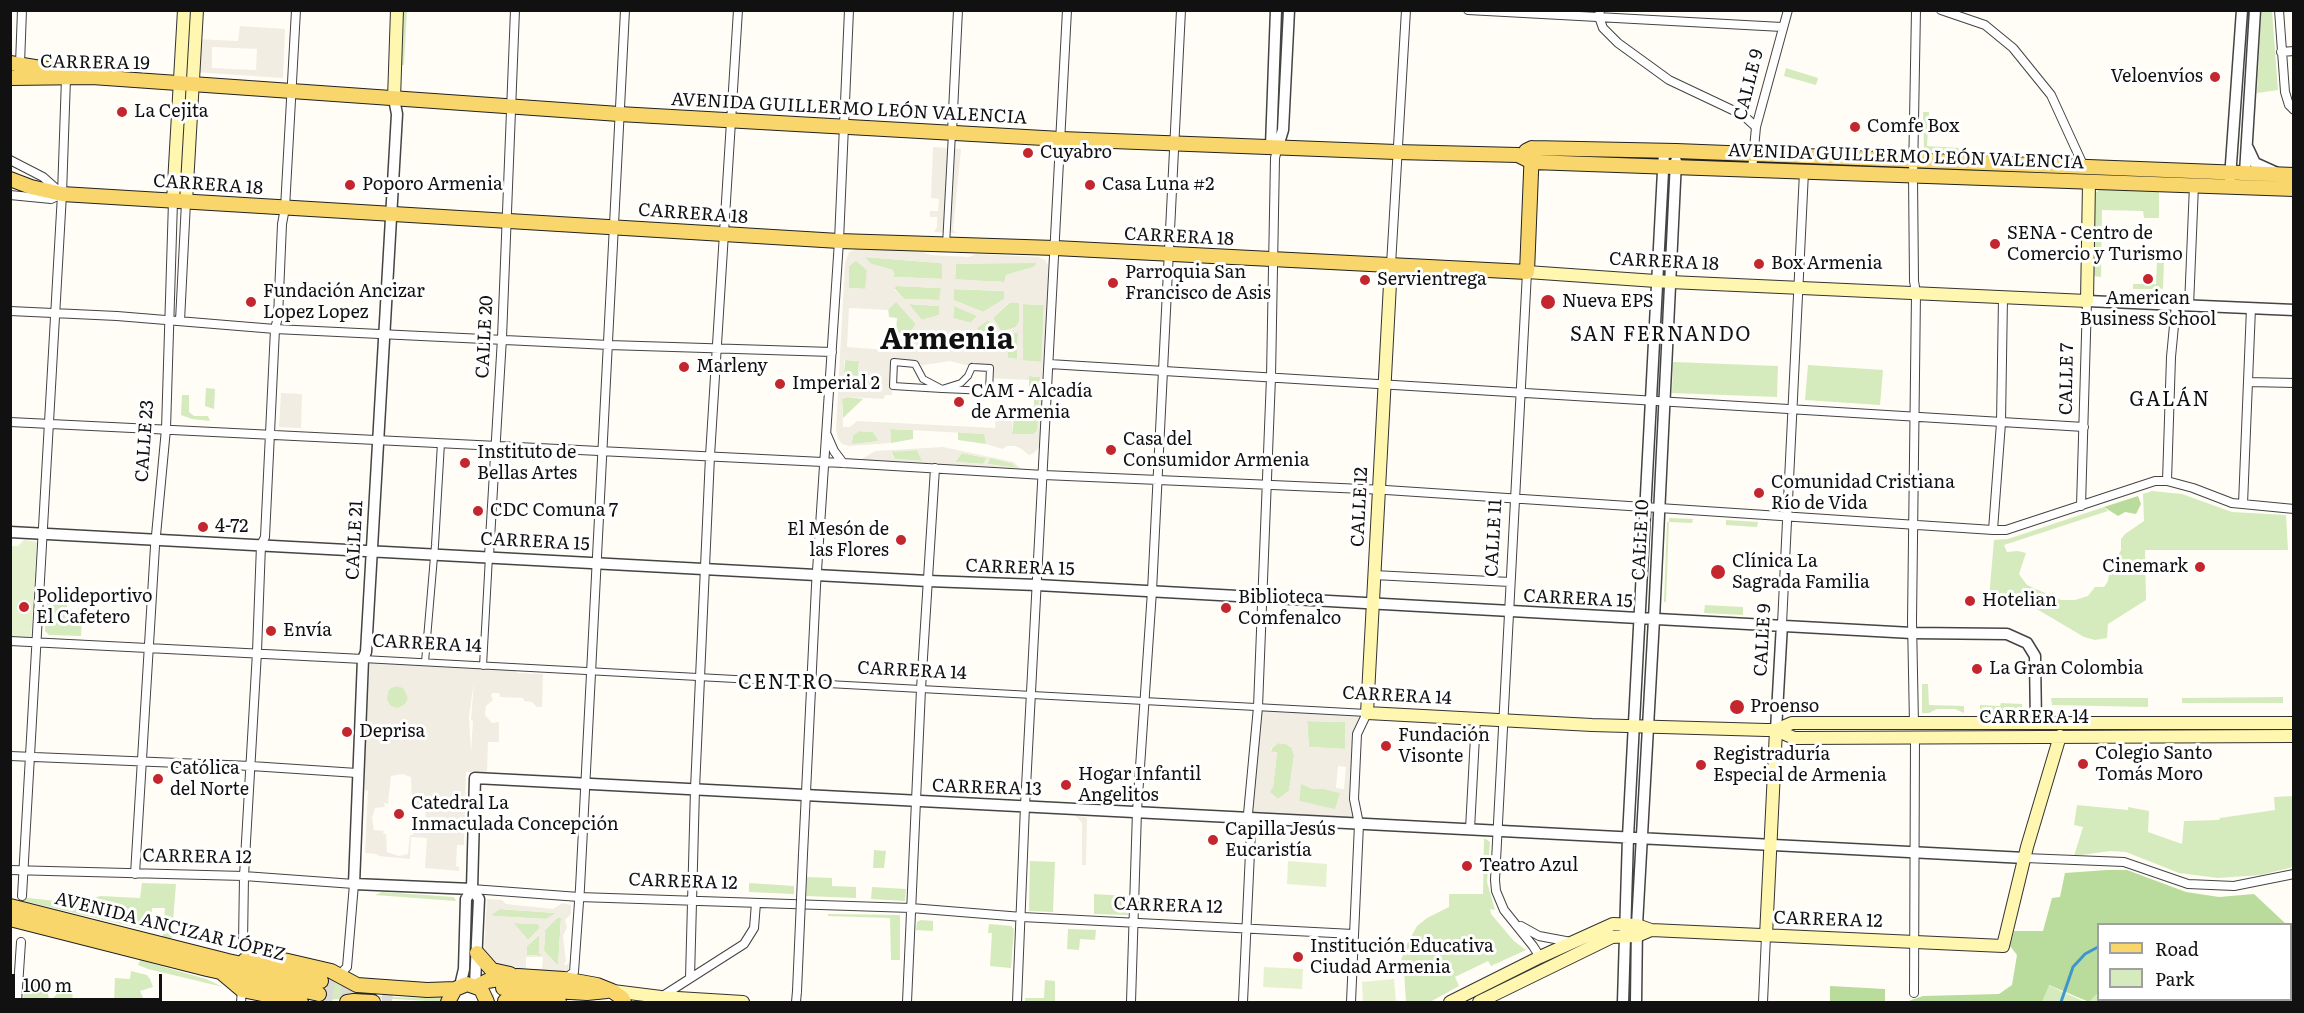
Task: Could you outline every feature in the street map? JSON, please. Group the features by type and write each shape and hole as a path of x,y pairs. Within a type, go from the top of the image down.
{"main road":[{"name":"CALLE 23","path":"179,201 186,84 184,10"},
{"name":"CALLE 23","path":"186,84 197,10"},
{"path":"394,99 397,10"},
{"path":"15,63 92,77"},
{"name":"CARRERA 19","path":"10,78 29,80 92,77 186,84"},
{"name":"AVENIDA GUILLERMO LEÓN VALENCIA","path":"186,84 619,114 1061,139 1518,155 1670,152 2084,167 2235,177 2287,174"},
{"name":"AVENIDA GUILLERMO LEÓN VALENCIA","path":"1532,155 1669,167 2089,182 2194,185 2235,177 2294,189"},
{"name":"CALLE 11","path":"1527,272 1532,155"},
{"name":"CARRERA 18","path":"10,179 31,187 62,194 839,241 1055,248 1798,288 2087,301"},
{"name":"CALLE 7","path":"2087,301 2089,182"},
{"name":"CALLE 12","path":"1367,713 1391,265"},
{"name":"CARRERA 14","path":"1367,713 1776,730 1792,723 2060,736 2294,736"},
{"name":"CARRERA 14","path":"1915,730 2036,724 2294,723"},
{"name":"CALLE 9","path":"1766,936 1776,730"},
{"path":"2025,858 2060,736"},
{"name":"CARRERA 12","path":"1630,930 2003,946 2025,858"},
{"name":"AVENIDA ANCIZAR LÓPEZ","path":"10,906 225,966"},
{"name":"AVENIDA ANCIZAR LÓPEZ","path":"10,919 320,988"},
{"path":"1450,1002 1602,927 1613,924 1630,930"},
{"path":"1479,1002 1630,930"},
{"path":"477,953 492,970 518,976 564,979 597,985 612,991 624,1002"},
{"path":"301,1002 241,996 225,966 275,958 334,973 357,985 427,990 467,987 518,976"},
{"path":"448,1002 467,987"},
{"path":"467,987 484,993 488,1002"},
{"path":"559,1002 504,994 612,991 661,997 743,1002"},
{"path":"347,1002 373,1002"}],"street":[{"path":"15,63 22,10"},
{"path":"275,958 243,944 244,876 261,545 264,537 296,10"},
{"name":"CALLE 20","path":"483,666 502,338 515,10"},
{"path":"564,979 574,972 579,897 625,10"},
{"path":"690,978 695,789 710,456 733,120 738,10"},
{"path":"796,1002 810,683 839,241 849,10"},
{"path":"946,245 958,10"},
{"path":"1017,1002 1025,806 1067,10"},
{"path":"1131,1002 1137,811 1152,591 1181,10"},
{"path":"1243,1002 1251,831 1248,818 1258,707 1271,377 1276,10"},
{"path":"1274,146 1283,130 1289,10"},
{"name":"CALLE 12","path":"1391,265 1406,10"},
{"path":"1468,10 1600,14 1782,27"},
{"name":"CALLE 9","path":"1752,170 1756,128 1788,10"},
{"path":"1914,993 1915,730 1912,633 1916,415 1913,161 1916,10"},
{"path":"1941,10 1985,25 2013,48 2051,95 2084,167"},
{"path":"2235,177 2242,10"},
{"path":"2255,10 2247,144 2249,154 2255,163 2287,174"},
{"path":"2279,10 2285,92 2289,105 2294,110"},
{"path":"1600,14 1604,28 1618,43 1670,80 1743,115 1756,128"},
{"path":"2281,52 2294,51"},
{"path":"22,896 62,194 66,78"},
{"name":"CALLE 21","path":"334,973 341,973 347,967 354,884 363,659 366,652 397,114 394,99"},
{"path":"2235,177 2247,144"},
{"name":"CALLE 10","path":"1636,1002 1630,930 1628,837 1654,619 1664,402 1664,281 1670,152"},
{"path":"10,160 43,177 62,194"},
{"name":"CALLE 9","path":"1776,730 1804,172"},
{"path":"2189,306 2194,185"},
{"name":"CARRERA 18","path":"10,195 51,199 62,194"},
{"name":"CALLE 23","path":"135,874 155,539 166,429 168,320 179,201"},
{"name":"CALLE 23","path":"179,201 180,321"},
{"name":"CALLE 11","path":"1527,272 1505,719 1495,868 1497,891 1504,910 1539,957"},
{"name":"CALLE 10","path":"1623,1002 1641,838 1641,619 1652,400 1664,281"},
{"path":"1993,530 2001,423 2003,297"},
{"name":"CARRERA 18","path":"2087,301 2294,310"},
{"name":"CALLE 7","path":"2081,506 2087,301"},
{"path":"2167,481 2171,357 2176,305"},
{"path":"2243,504 2251,308"},
{"path":"10,311 275,329 502,338 609,345 832,352"},
{"path":"942,388 893,386 894,362 915,363 919,375 927,383 942,388 961,383 968,376 972,367 990,368 989,391 942,388"},
{"path":"1049,364 2084,427"},
{"path":"2248,382 2294,384"},
{"path":"10,422 710,456 1044,475 1378,489 1993,530 2006,530 2155,481 2167,481 2232,503 2294,508"},
{"path":"826,430 830,443 843,463"},
{"path":"425,663 441,443"},
{"path":"1032,474 1044,453"},
{"path":"907,1002 921,689 935,468"},
{"name":"CARRERA 15","path":"10,532 1152,591 1641,619 1782,624 1912,633 2007,634 2027,643 2032,648 2037,664 2036,724"},
{"path":"1374,575 1510,582"},
{"name":"CARRERA 14","path":"10,641 257,652 1367,713"},
{"name":"CALLE 12","path":"1351,1002 1359,824 1354,799 1357,734 1367,713"},
{"path":"1470,829 1476,718"},
{"path":"10,756 251,766 357,773"},
{"name":"CARRERA 13","path":"472,889 475,778 1628,837"},
{"path":"1628,837 2124,862 2188,884 2234,886 2294,874"},
{"name":"CARRERA 12","path":"10,870 244,876 579,897 911,908 1022,918 1246,927 1353,934"},
{"path":"472,889 479,899 477,953 467,987 464,969 466,899 472,889"},
{"path":"661,997 744,944 754,928 756,903"},
{"path":"1516,924 1539,936 1571,942"},
{"name":"CALLE 9","path":"1763,1002 1766,936"},
{"path":"17,1002 15,980 21,942"}],"green space":[{"path":"402,11 407,11 404,65 399,65"},
{"path":"2261,11 2272,11 2278,90 2257,93"},
{"path":"1786,68 1818,78 1816,85 1784,76"},
{"path":"1923,112 1929,112 1927,146 1959,148 1959,153 1924,151"},
{"path":"1546,154 1653,158 1653,160 1546,156"},
{"path":"1784,162 1899,166 1899,169 1784,165"},
{"path":"1937,167 2052,172 2052,174 1937,170"},
{"path":"2071,172 2208,177 2208,180 2071,175"},
{"path":"2099,190 2159,192 2159,218 2144,218 2143,211 2102,210 2101,277 2093,276 2095,193"},
{"path":"864,257 941,263 942,279 894,277 893,270 871,264"},
{"path":"856,260 867,270 866,289 849,288 849,266"},
{"path":"2157,261 2164,261 2163,289 2133,289 2133,284 2156,284"},
{"path":"1038,262 1034,267 1006,275 1005,282 955,280 956,264"},
{"path":"896,286 941,288 940,300 904,299 894,288"},
{"path":"954,289 1004,291 1005,299 983,312 953,300"},
{"path":"896,301 916,324 909,334 896,333 897,318 889,317 888,308"},
{"path":"1009,303 1019,303 1019,322 1016,327 1001,332 993,318"},
{"path":"908,304 940,306 939,315 922,320"},
{"path":"1023,304 1044,305 1042,362 1023,361"},
{"path":"954,306 978,316 970,323 953,318"},
{"path":"988,320 997,333 981,337 976,328"},
{"path":"1018,332 1017,359 1008,358 1005,336"},
{"path":"845,360 859,361 858,376 844,375"},
{"path":"1673,362 1778,366 1777,397 1672,393"},
{"path":"1808,365 1883,370 1880,405 1805,400"},
{"path":"1029,376 1041,377 1038,430 1034,434 1012,434 1014,418 1025,419 1025,406 1034,406 1034,389 1029,388"},
{"path":"206,388 215,389 214,409 205,406"},
{"path":"182,395 189,395 189,412 194,416 208,416 210,421 181,415"},
{"path":"847,397 863,399 843,418 842,399"},
{"path":"890,429 913,430 913,439 891,443"},
{"path":"859,431 873,432 879,441 851,445 853,435"},
{"path":"958,432 985,434 986,444 958,440"},
{"path":"917,450 923,461 895,459 891,451"},
{"path":"962,453 987,458 983,464 955,462"},
{"path":"990,458 1012,463 1018,468 987,464"},
{"path":"2152,491 2182,494 2232,512 2286,515 2288,550 2145,550 2146,600 2108,624 2107,638 2095,640 2084,637 2030,605 1989,598 1994,540 2008,539 2104,507 2108,511 2004,545 2007,552 2026,553 2019,574 2027,585 2061,600 2075,600 2088,596 2095,587 2104,587 2108,581 2110,565 2116,560 2121,550 2121,539 2144,521 2143,494"},
{"path":"2138,496 2141,504 2136,514 2125,512 2118,516 2104,507"},
{"path":"1669,518 1693,519 1692,523 1669,522"},
{"path":"1726,520 1758,522 1757,527 1726,525"},
{"path":"1667,522 1669,522 1666,602 1664,602"},
{"name":"Polideportivo El Cafetero","path":"24,540 37,542 31,639 11,637 11,546 18,546"},
{"path":"47,603 67,603 67,616 82,617 81,636 49,635 45,631"},
{"path":"1705,605 1743,607 1743,615 1704,613"},
{"path":"1922,684 1928,684 1929,705 1964,706 1964,713 1955,709 1937,709 1929,713 1922,713"},
{"path":"397,686 407,693 408,697 401,707 397,708 387,701 386,697 393,687"},
{"path":"2283,697 2283,703 2182,703 2182,698"},
{"path":"2051,698 2148,698 2148,707 2052,705"},
{"path":"2001,703 2022,704 2022,712 1980,713 1980,705 2000,706"},
{"path":"1307,721 1346,722 1345,749 1309,747"},
{"path":"1278,743 1292,748 1294,756 1289,791 1278,799 1269,792 1273,787 1277,752 1271,752"},
{"path":"1300,783 1313,789 1341,793 1335,810 1299,801"},
{"path":"2293,796 2293,867 2261,875 2218,878 2179,873 2126,852 2110,851 2074,856 2083,827 2074,825 2077,805 2128,810 2128,807 2149,811 2148,832 2182,844 2184,821 2219,820 2275,810 2274,797"},
{"path":"1484,838 1490,842 1487,882 1495,910 1490,909 1491,914 1514,941 1526,950 1491,966 1488,961 1455,977 1459,986 1430,1002 1406,1002 1404,971 1397,972 1406,946 1417,926 1449,907 1449,894 1483,894"},
{"path":"874,850 886,851 884,868 873,868"},
{"path":"1030,861 1055,862 1053,912 1029,911"},
{"path":"1288,861 1327,864 1326,887 1287,884"},
{"path":"2127,870 2186,892 2219,897 2254,894 2285,923 2097,923 2097,994 2089,1002 2049,985 2042,1002 1906,1002 1923,996 1999,994 2012,985 2017,955 2010,946 2014,931 2043,931 2052,898 2060,897 2065,873"},
{"path":"807,877 832,878 832,886 856,887 856,898 806,896"},
{"path":"142,883 176,884 171,946 162,944 165,908 152,908 151,931 19,900 19,897 82,902 100,896 140,898"},
{"path":"749,883 794,886 794,894 749,892"},
{"path":"872,887 906,889 905,901 871,899"},
{"path":"382,892 454,897 456,901 375,895"},
{"path":"1094,894 1128,896 1128,915 1094,914"},
{"path":"500,909 556,913 546,919 493,916 492,914"},
{"path":"828,914 900,915 900,960 891,960 890,918 828,916"},
{"path":"557,918 561,918 558,966 544,951 545,930"},
{"path":"933,921 933,931 916,930 917,922"},
{"path":"513,923 538,924 540,928 528,940"},
{"path":"989,924 1011,926 1014,929 1011,968 990,966 992,933 988,933"},
{"path":"1068,929 1096,930 1095,940 1080,939 1079,950 1067,949"},
{"path":"2292,930 2294,931 2293,1002 2147,1001 2292,1001"},
{"path":"540,934 539,953 543,956 527,955 527,946"},
{"path":"140,960 206,979 223,987 148,969 138,965"},
{"path":"1264,967 1303,969 1302,989 1263,987"},
{"path":"131,971 147,975 150,979 153,987 140,991 145,1002 114,1002 115,978 130,979"},
{"path":"332,978 348,989 371,996 444,997 444,1002 362,997 327,1000"},
{"path":"1394,979 1396,1002 1363,1002 1362,982"},
{"path":"1045,980 1055,981 1055,1002 1025,1002 1025,998 1044,998"},
{"path":"46,981 49,1000 68,983 73,991 72,1002 23,1002 24,984"},
{"path":"2048,985 2085,1002 2042,1002"},
{"path":"1830,986 1885,989 1885,1002 1830,1002"},
{"path":"2097,994 2097,1001 2149,1002 2089,1002"}],"shaded area":[{"path":"240,26 285,29 283,78 194,72 195,39 238,41","holes":["212,47 257,49 256,70 212,68"]},
{"path":"933,147 961,149 953,230 957,233 934,232 937,227 937,217 930,217 930,211 938,211 939,199 931,198"},
{"path":"859,248 921,251 930,255 969,257 976,254 1038,257 1045,260 1049,267 1041,438 1039,447 1034,453 1029,455 1014,446 1007,446 1003,449 986,444 984,434 890,429 891,443 849,446 842,444 836,430 845,263 849,252","holes":["865,257 940,263 942,279 894,277 893,270 871,264","855,260 867,270 865,289 849,288 849,266","1038,263 1033,267 1006,275 1004,282 955,279 956,264","896,286 941,288 939,300 904,299 894,289","954,289 1004,291 1004,299 983,312 954,300","896,302 916,324 909,334 897,333 896,345 888,345 888,350 847,347 849,308 888,310","1008,303 1019,303 1019,322 1016,327 1002,332 993,318","909,304 939,306 939,315 922,320","1023,304 1044,305 1041,362 1023,360","954,306 977,316 970,323 953,318","988,320 997,333 981,337 977,328","1018,332 1017,359 1008,358 1005,336","844,360 859,361 858,376 844,375","950,361 990,367 990,378 1029,380 1029,376 1040,377 1037,432 1012,434 1013,418 996,419 995,428 857,421 850,427 843,427 842,399 845,397 884,399 885,395 892,395 894,363 924,365","859,431 873,432 879,441 852,444 853,435"]},
{"path":"281,393 302,394 301,428 279,427"},
{"path":"943,447 1014,462 1023,471 860,460 875,451","holes":["917,450 922,461 895,459 891,452","962,453 987,458 983,464 955,462","990,458 1012,463 1017,468 988,464"]},
{"path":"370,659 514,667 517,673 543,674 542,707 524,701 523,698 500,697 499,693 491,695 493,700 486,706 485,715 492,723 499,722 499,742 488,742 487,772 466,772 464,845 457,845 456,866 459,867 459,871 425,868 427,838 411,837 410,859 365,853 368,791 365,790","holes":["474,681 471,752 469,717","396,686 403,688 408,698 405,704 398,708 391,706 387,700 389,689","402,774 411,777 412,806 415,805 414,809 425,811 424,832 413,831 413,835 410,835 408,854 399,856 387,852 386,834 383,834 384,831 374,830 372,818 375,808 385,807 384,803 388,804 391,776"]},
{"path":"1258,707 1367,713 1357,734 1356,820 1248,814","holes":["1307,721 1345,722 1345,749 1309,747","1278,743 1286,744 1292,748 1294,756 1289,791 1278,799 1270,792 1273,787 1277,752 1271,752 1271,748","1338,766 1346,767 1344,789 1336,788","1301,784 1313,789 1340,793 1335,809 1299,801"]},
{"path":"1076,816 1087,817 1086,865 1082,865 1082,823"},
{"path":"487,899 502,900 506,904 553,909 563,903 571,905 571,914 565,920 567,927 563,936 565,966 569,963 568,971 564,974 525,973 493,965 484,953","holes":["500,909 555,913 546,919 493,916 492,914","557,918 561,918 558,966 544,951 545,930","514,923 538,924 540,928 528,940","539,934 539,953 542,956 527,955 527,946","526,957 543,957 542,969 526,969"]}],"waterway":[{"path":"2061,1002 2073,967 2085,954 2097,948"}],"tunnel":[{"path":"321,981 358,986"},
{"path":"319,994 392,1002"},
{"path":"480,1002 505,1001"}],"place":[{"name":"Veloenvíos","path":"2215,77"},
{"name":"La Cejita","path":"122,112"},
{"name":"Comfe Box","path":"1855,127"},
{"name":"Cuyabro","path":"1028,153"},
{"name":"Poporo Armenia","path":"350,185"},
{"name":"Casa Luna #2","path":"1090,185"},
{"name":"SENA - Centro de Comercio y Turismo","path":"1995,244"},
{"name":"Box Armenia","path":"1759,264"},
{"name":"American Business School","path":"2148,279"},
{"name":"Servientrega","path":"1365,280"},
{"name":"Parroquia San Francisco de Asis","path":"1113,283"},
{"name":"Fundación Ancizar Lopez Lopez","path":"251,302"},
{"name":"Nueva EPS","path":"1548,302"},
{"name":"Marleny","path":"684,367"},
{"name":"Imperial 2","path":"780,384"},
{"name":"CAM - Alcadía de Armenia","path":"959,402"},
{"name":"Casa del Consumidor Armenia","path":"1111,450"},
{"name":"Instituto de Bellas Artes","path":"465,463"},
{"name":"Comunidad Cristiana Río de Vida","path":"1759,493"},
{"name":"CDC Comuna 7","path":"478,511"},
{"name":"4-72","path":"203,527"},
{"name":"El Mesón de las Flores","path":"901,540"},
{"name":"Cinemark","path":"2200,567"},
{"name":"Clínica La Sagrada Familia","path":"1718,572"},
{"name":"Hotelian","path":"1970,601"},
{"name":"Polideportivo El Cafetero","path":"24,607"},
{"name":"Biblioteca Comfenalco","path":"1226,608"},
{"name":"Envía","path":"271,631"},
{"name":"La Gran Colombia","path":"1977,669"},
{"name":"Proenso","path":"1737,707"},
{"name":"Deprisa","path":"347,732"},
{"name":"Fundación Visonte","path":"1386,746"},
{"name":"Colegio Santo Tomás Moro","path":"2083,764"},
{"name":"Registraduría Especial de Armenia","path":"1701,765"},
{"name":"Católica del Norte","path":"158,779"},
{"name":"Hogar Infantil Angelitos","path":"1066,785"},
{"name":"Catedral La Inmaculada Concepción","path":"399,814"},
{"name":"Capilla Jesús Eucaristía","path":"1213,840"},
{"name":"Teatro Azul","path":"1467,866"},
{"name":"Institución Educativa Ciudad Armenia","path":"1298,957"}],"district":[{"name":"SAN FERNANDO","path":"1661,335"},
{"name":"Armenia","path":"947,340"},
{"name":"GALÁN","path":"2170,400"},
{"name":"CENTRO","path":"786,683"}]}
